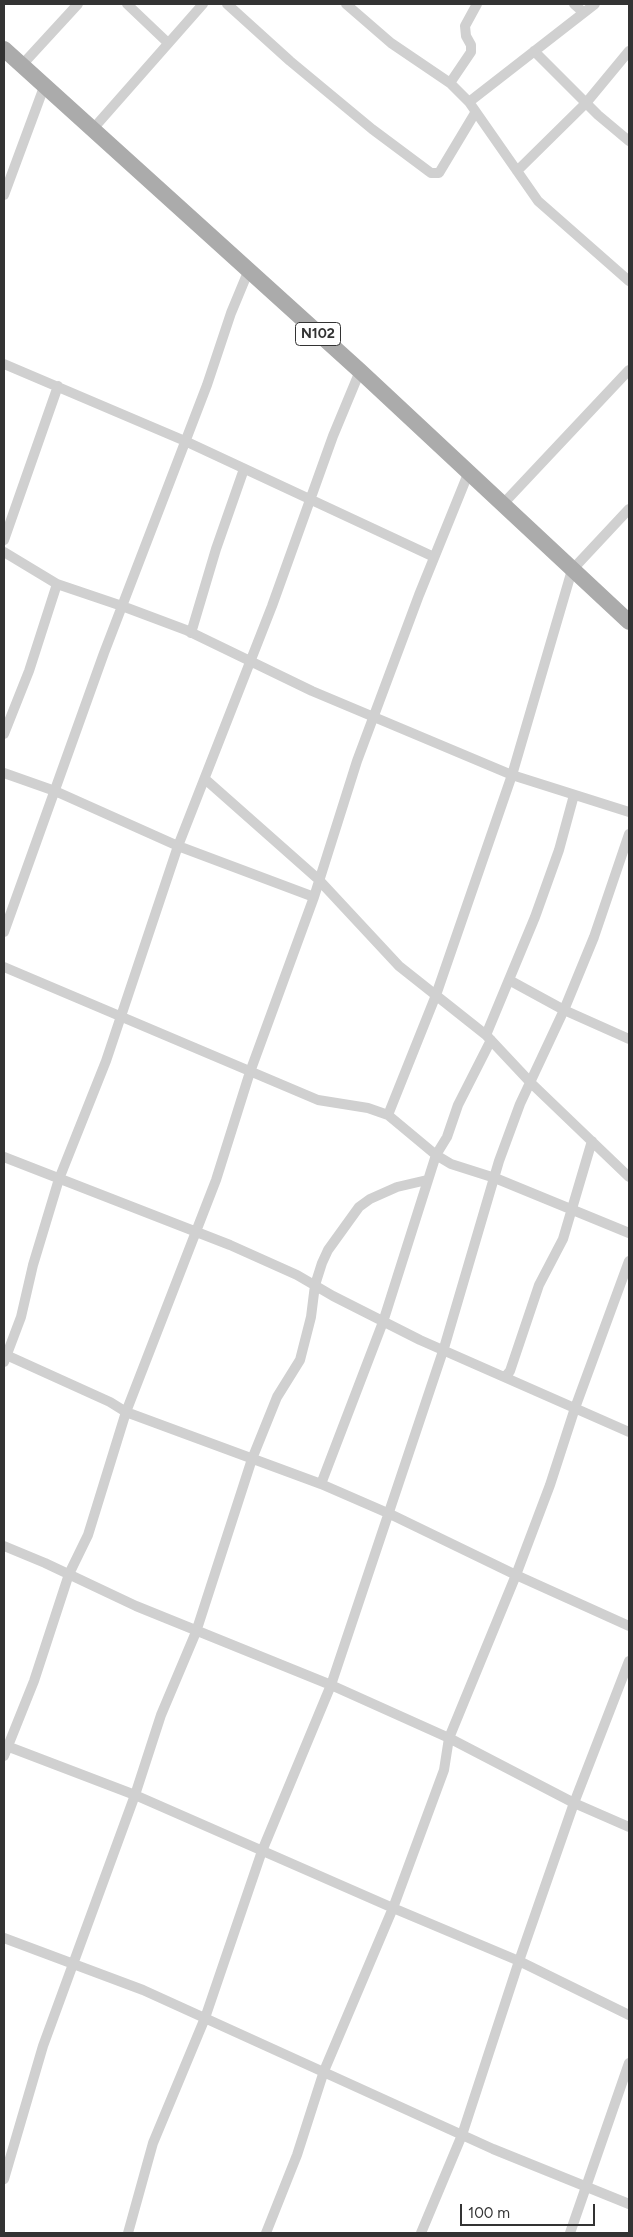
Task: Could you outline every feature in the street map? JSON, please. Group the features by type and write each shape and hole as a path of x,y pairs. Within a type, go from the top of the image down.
{"main road":[{"name":"N102","path":"4,49 44,88 360,371 468,474 629,622"}],"street":[{"path":"21,66 78,4"},
{"path":"127,4 168,43"},
{"path":"92,130 203,4"},
{"path":"227,4 335,98 431,173 439,173 475,113"},
{"path":"346,4 391,43 450,83 468,102 538,201 551,215 629,281"},
{"path":"450,83 471,52 471,45 464,30 477,4"},
{"path":"574,4 583,12"},
{"path":"468,102 594,4"},
{"path":"534,51 612,128 629,141"},
{"path":"517,171 586,103 629,51"},
{"path":"4,195 6,181 44,88"},
{"path":"4,932 122,606 248,272"},
{"path":"4,364 185,441 434,557"},
{"path":"502,505 629,370"},
{"path":"360,371 178,846 106,1061 59,1179 33,1265 21,1317 5,1357 110,1402 126,1412 321,1484 390,1514 516,1575 629,1626"},
{"path":"4,540 58,386"},
{"path":"191,633 216,549 244,469"},
{"path":"468,474 434,557 374,717 318,878 314,897 250,1072 233,1130 197,1232 126,1412 88,1535 69,1574 34,1680 5,1749 135,1794 393,1908 519,1961 629,2015"},
{"path":"388,1114 436,995 512,775 572,570 629,509"},
{"path":"4,552 57,584 122,606 191,633 312,691 512,775 629,812"},
{"path":"4,734 29,671 57,584"},
{"path":"4,773 55,792 178,846 314,897"},
{"path":"205,779 318,878 399,966 489,1037 530,1083 629,1177"},
{"path":"321,1484 383,1322 436,1155 447,1137 458,1105 489,1037 559,850 574,794"},
{"path":"128,2233 153,2143 205,2018 262,1851 332,1685 444,1348 499,1161 520,1104 564,1010 594,937 629,834"},
{"path":"4,967 8,971 329,1103 368,1108 388,1114 436,1155 452,1164 495,1178 629,1233"},
{"path":"509,980 564,1010 629,1039"},
{"path":"505,1377 510,1371 539,1285 563,1239 592,1142"},
{"path":"4,1157 238,1248 315,1285 383,1322 629,1432"},
{"path":"4,2179 29,2091 135,1794 161,1715 196,1632 252,1459 277,1397 300,1360 311,1316 315,1285 328,1250 359,1207 370,1199 397,1187 427,1180"},
{"path":"266,2233 297,2155 324,2071 393,1908 444,1770 449,1738 516,1575 550,1486 575,1408 629,1261"},
{"path":"4,1546 196,1632 332,1685 449,1738 574,1803 629,1827"},
{"path":"422,2233 462,2135 519,1961 574,1803 629,1661"},
{"path":"4,1938 143,1990 462,2135 629,2204"},
{"path":"570,2233 629,2063"}]}
